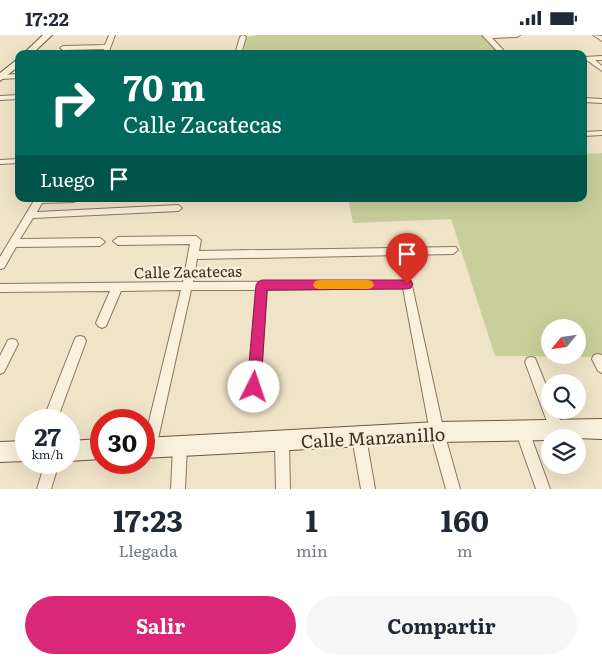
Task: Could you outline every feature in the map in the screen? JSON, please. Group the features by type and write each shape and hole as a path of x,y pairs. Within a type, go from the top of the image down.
{"street":[{"path":"31,50 48,35"},
{"path":"107,50 112,35"},
{"path":"486,36 517,35"},
{"path":"596,35 602,39"},
{"path":"486,36 500,50"},
{"path":"239,50 242,37"},
{"path":"63,48 108,47"},
{"path":"587,59 602,58"},
{"path":"587,59 602,69"},
{"path":"1,77 15,65"},
{"path":"1,77 15,76"},
{"path":"0,98 15,97"},
{"path":"587,100 602,101"},
{"path":"587,134 602,133"},
{"path":"0,162 15,161"},
{"path":"0,265 37,202"},
{"path":"30,215 178,208"},
{"path":"118,241 196,240 187,287 155,413"},
{"path":"13,243 100,242"},
{"path":"193,255 453,250"},
{"name":"Calle Zacatecas","path":"0,288 407,284 438,432"},
{"path":"254,387 262,285"},
{"path":"102,323 118,287"},
{"path":"54,409 80,341"},
{"path":"0,368 12,344"},
{"path":"531,363 557,429"},
{"path":"522,430 543,489"},
{"name":"Calle Manzanillo","path":"155,448 438,432 541,430"},
{"name":"Calle Manzanillo","path":"586,431 601,431"},
{"path":"438,432 453,489"},
{"path":"359,437 368,489"},
{"path":"282,442 283,489"},
{"path":"178,489 180,447"},
{"path":"0,452 15,451"},
{"path":"44,489 49,474"}],"green space":[{"path":"258,35 483,35 498,50 244,50 246,37"},
{"path":"602,153 602,357 586,357 586,319 541,319 541,356 495,356 451,219 353,223 349,202 587,202 587,154"}],"slow traffic":[{"path":"319,285 368,285"}],"route":[{"path":"254,387 262,285 407,284"}]}
